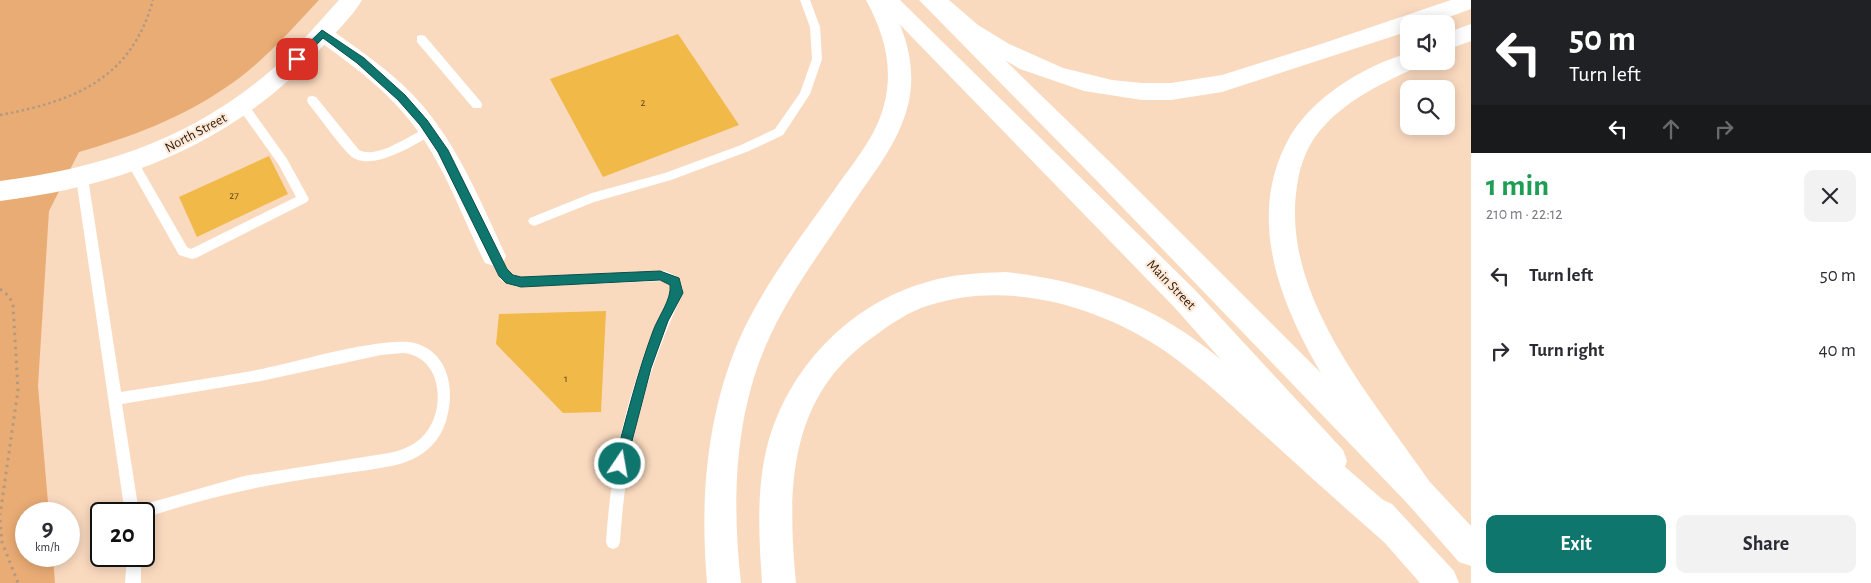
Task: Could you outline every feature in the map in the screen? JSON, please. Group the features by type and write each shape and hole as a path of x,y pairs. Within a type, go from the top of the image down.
{"main road":[{"name":"North Street","path":"0,190 82,178 133,163 184,141 243,106 285,72 351,0"},
{"path":"724,583 719,535 722,454 729,414 752,344 772,304 882,140 897,105 901,64 890,23 877,0"},
{"name":"Main Street","path":"887,0 1185,299 1442,583"},
{"path":"930,0 1114,182 1418,492 1471,550"},
{"path":"935,0 973,32 1034,66 1090,84 1150,92 1185,90 1216,85 1364,39 1471,1"},
{"path":"1455,38 1471,32"},
{"path":"1400,66 1354,90 1326,109 1306,130 1290,160 1282,192 1279,228 1287,268 1302,311 1333,365 1418,492"},
{"path":"779,583 774,518 776,476 785,434 799,398 816,374 848,339 883,313 931,292 989,282 1025,284 1061,291 1112,309 1162,334 1210,369 1395,531"}],"street":[{"path":"322,33 380,78 402,98 430,131 442,150 494,256"}],"lane":[{"path":"534,222 592,198 667,176 745,148 779,132 805,94 817,60 815,27 806,0"},
{"path":"420,38 477,105"},
{"path":"312,100 355,153 362,157 376,156 430,131"},
{"path":"133,163 183,251 192,254 303,198 283,162 243,106"},
{"path":"82,178 90,242 131,502"},
{"path":"494,256 504,276 516,282 660,276 670,278 676,284 677,293 654,342 631,418 620,464 613,542"},
{"path":"116,399 214,384 381,349 417,347 427,353 438,365 443,384 444,406 441,421 434,435 409,454 379,462 282,476 191,495 155,507"},
{"path":"133,583 134,567"}],"path":[{"path":"0,115 47,104 82,88 110,72 130,54 142,34 153,0"},
{"path":"0,288 9,296 12,305 18,368 12,445 0,515"},
{"path":"0,520 2,542 18,583"}],"shaded area":[{"path":"0,0 319,0 264,57 241,77 211,97 193,108 156,125 118,140 79,152 49,211 38,386 48,502 15,502 15,567 54,567 55,583 0,583"}],"building":[{"path":"678,34 739,125 603,177 550,79"},
{"path":"269,156 288,194 197,237 179,197"},
{"path":"606,311 601,412 563,413 496,344 499,314"}],"route":[{"path":"297,59 322,33 360,61 402,98 424,122 442,150 504,276 516,282 521,282 664,276 675,282 677,293 663,320 645,368 620,464"}]}
